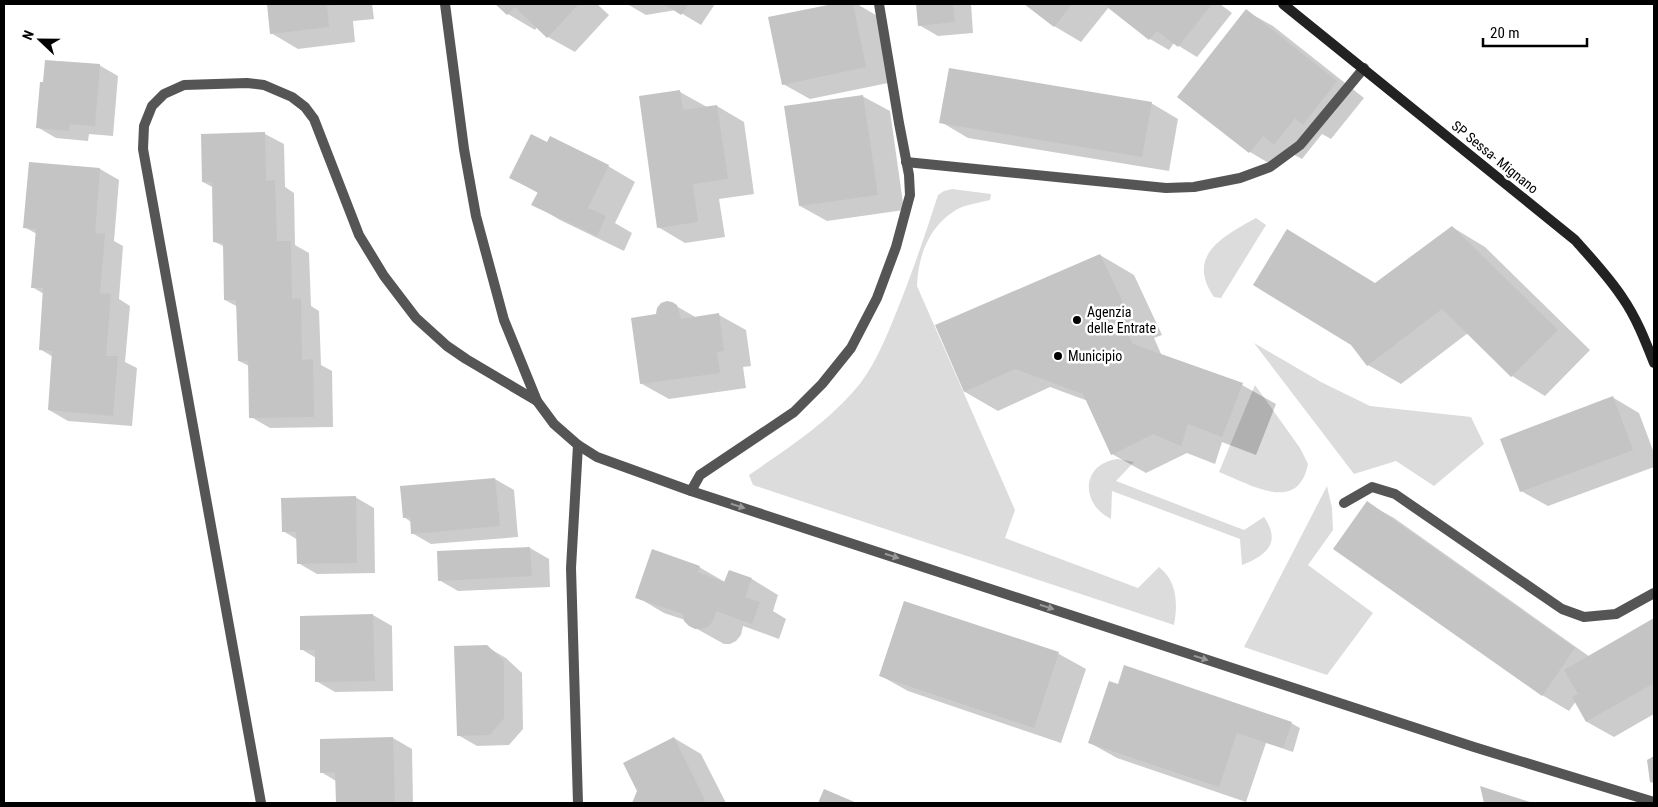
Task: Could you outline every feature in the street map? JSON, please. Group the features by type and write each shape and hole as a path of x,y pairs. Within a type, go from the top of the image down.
{"street":[{"path":"445,4 464,149 476,216 504,320 537,401 554,424 578,445 596,457 692,491 1464,744 1654,802"},
{"path":"692,491 700,475 794,412 822,384 851,348 877,298 896,247 910,194 909,175 879,4"},
{"name":"SP Sessa- Mignano","path":"1283,4 1575,240 1622,297 1641,331 1654,363"},
{"path":"906,162 1166,188 1194,187 1240,178 1270,167 1300,145 1364,68"},
{"path":"261,803 143,149 144,126 152,106 164,94 184,84 247,82 264,85 292,97 305,107 314,119 359,235 384,276 416,318 447,346 537,401"},
{"path":"578,445 571,568 578,803"},
{"path":"1344,503 1372,487 1395,494 1562,609 1584,617 1616,614 1654,593"}],"shaded area":[{"path":"952,189 991,194 990,200 960,208 939,224 932,233 923,253 917,286 1015,510 1005,538 1138,588 1159,567 1170,579 1175,593 1174,625 753,485 749,475 829,416 853,392 867,374 883,344 902,298 938,195"},
{"path":"1256,218 1266,225 1221,298 1214,297 1206,282 1204,269 1206,258 1212,248 1221,240"},
{"path":"1254,343 1321,382 1370,406 1471,417 1484,444 1434,486 1396,461 1354,474"},
{"path":"1255,385 1300,448 1308,464 1303,479 1294,488 1284,492 1271,492 1258,488 1219,472"},
{"path":"1118,459 1134,462 1116,481 1244,530 1264,517 1272,534 1269,547 1258,557 1242,565 1240,539 1112,491 1111,519 1101,512 1094,503 1090,494 1089,484 1097,468 1106,462"},
{"path":"1327,486 1332,508 1333,530 1308,565 1373,613 1327,675 1244,647"}],"building":[{"path":"267,4 337,5 327,6 329,27 270,34"},
{"path":"495,4 579,4 547,38 515,7 507,15"},
{"path":"664,4 689,4 681,15"},
{"path":"833,4 853,4 866,67 782,85 768,17"},
{"path":"916,4 953,4 955,22 918,26"},
{"path":"1024,4 1072,4 1054,27"},
{"path":"1110,4 1212,4 1178,47 1157,31 1149,40 1107,7"},
{"path":"1246,9 1337,81 1303,125 1295,118 1274,145 1263,136 1249,153 1177,97"},
{"path":"45,60 100,64 95,126 70,124 69,131 36,128 40,82 43,82"},
{"path":"949,68 1152,102 1142,157 939,123"},
{"path":"680,90 683,110 717,105 728,179 693,184 698,222 657,228 639,96"},
{"path":"863,95 878,195 799,206 784,106"},
{"path":"265,132 266,181 275,180 277,241 291,241 292,299 301,298 302,360 313,359 314,417 249,418 248,361 238,361 236,300 224,300 223,243 213,242 212,182 202,182 201,134"},
{"path":"531,134 547,142 550,136 609,165 588,208 606,216 597,236 531,205 538,192 509,178"},
{"path":"29,162 100,168 95,233 105,234 100,293 111,294 106,356 118,356 113,416 48,410 52,351 39,350 43,288 31,288 36,229 23,228"},
{"path":"1452,226 1558,330 1511,377 1442,309 1367,366 1351,345 1253,285 1287,229 1375,283"},
{"name":"Municipio","path":"1100,254 1129,315 1121,319 1133,344 1243,383 1222,437 1188,424 1181,446 1153,434 1111,455 1083,394 1015,369 964,392 935,325"},
{"path":"667,301 677,305 681,319 719,313 724,351 717,352 720,373 640,384 631,318 656,314 657,308 661,303"},
{"path":"1613,396 1633,450 1520,492 1500,439"},
{"path":"495,478 500,526 411,534 410,517 403,518 400,486"},
{"path":"356,496 357,563 297,564 296,532 282,532 281,498"},
{"path":"1367,501 1575,648 1542,696 1333,549"},
{"path":"530,547 532,576 438,581 437,551"},
{"path":"652,549 700,566 698,572 724,582 729,570 752,578 745,597 760,602 752,624 716,611 714,619 709,626 695,629 684,621 683,614 635,598"},
{"path":"904,601 1059,652 1034,728 879,676"},
{"path":"373,614 375,681 315,682 315,650 300,650 300,616"},
{"path":"1654,618 1654,683 1586,722 1572,697 1578,694 1564,670"},
{"path":"487,645 504,661 504,718 490,735 457,736 454,646"},
{"path":"1124,665 1292,722 1283,748 1237,733 1219,787 1088,743 1109,681 1118,684"},
{"path":"393,737 395,803 336,803 335,772 320,773 320,739"},
{"path":"674,737 705,800 704,803 632,803 637,791 623,763"},
{"path":"1654,756 1654,783 1650,782 1647,760"},
{"path":"1480,786 1533,803 1484,803"},
{"path":"824,789 857,803 818,803"}],"place":[{"name":"Agenzia delle Entrate","path":"1077,320"},
{"name":"Municipio","path":"1058,356"}]}
